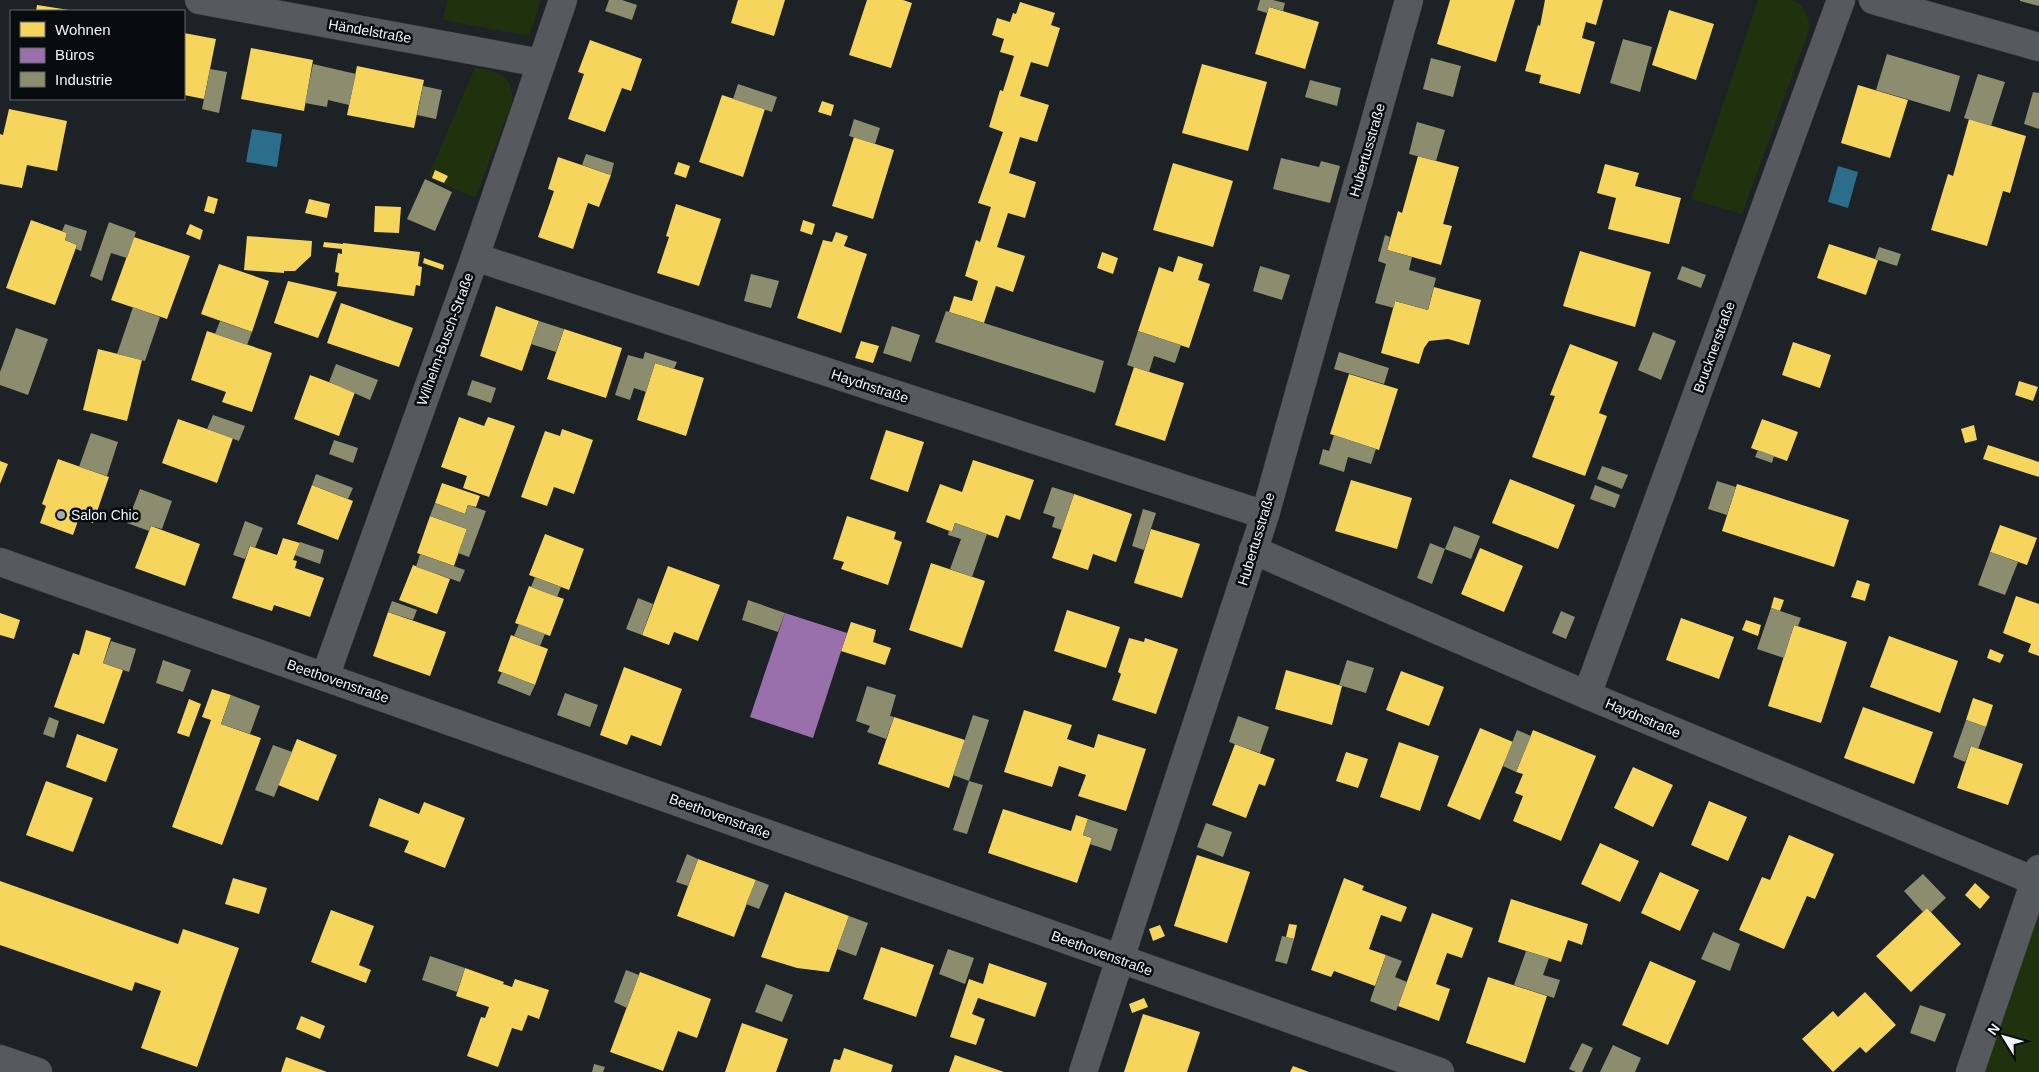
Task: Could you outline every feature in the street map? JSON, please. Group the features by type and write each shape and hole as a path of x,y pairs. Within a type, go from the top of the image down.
{"street":[{"name":"Händelstraße","path":"199,0 541,62"},
{"name":"Wilhelm-Busch-Straße","path":"325,676 475,256 563,0"},
{"name":"Hubertusstraße","path":"1083,1072 1265,515 1409,0"},
{"name":"Brucknerstraße","path":"1587,694 1841,0"},
{"path":"1873,0 2039,47"},
{"name":"Haydnstraße","path":"475,256 1265,515"},
{"name":"Haydnstraße","path":"1253,550 1587,694 2037,875"},
{"name":"Beethovenstraße","path":"0,562 1440,1072"},
{"path":"1970,1072 2037,875"},
{"path":"0,1059 38,1072"}],"green space":[{"path":"447,0 541,0 529,36 443,20"},
{"path":"1758,0 1792,0 1796,2 1804,10 1810,27 1742,214 1691,199"},
{"path":"475,68 491,71 503,76 510,87 512,103 475,198 428,177"},
{"path":"2039,903 2039,1072 1981,1072"}],"water":[{"path":"252,129 282,134 277,167 246,162"},
{"path":"1838,166 1858,172 1848,208 1828,202"}],"building: Wohnen":[{"path":"738,0 785,0 774,36 731,23"},
{"path":"867,0 903,0 912,3 891,68 849,55"},
{"path":"1450,0 1515,0 1496,62 1437,44"},
{"path":"1545,0 1603,0 1596,25 1586,22 1582,38 1595,42 1580,94 1539,83 1541,75 1525,71 1538,25 1540,26"},
{"path":"1020,2 1055,13 1051,25 1060,28 1048,67 1031,62 1020,96 1049,105 1037,142 1020,137 1009,173 1036,182 1025,218 1008,213 997,247 1025,256 1013,292 996,286 984,323 949,312 954,296 972,301 978,281 965,276 976,240 980,242 991,207 978,203 1003,132 989,127 1000,90 1003,91 1014,56 1000,52 1004,39 992,35 997,18 1010,22 1013,13 1016,14"},
{"path":"37,5 69,10 36,10"},
{"path":"1269,7 1319,22 1305,69 1255,54"},
{"path":"1669,10 1714,24 1696,80 1652,65"},
{"path":"185,33 216,39 204,99 185,95"},
{"path":"590,40 642,59 631,91 622,88 605,132 568,119 584,74 578,72"},
{"path":"251,48 313,60 304,111 241,99"},
{"path":"1202,64 1267,82 1248,151 1182,133"},
{"path":"357,66 424,80 414,128 347,115"},
{"path":"1858,85 1908,100 1890,158 1841,143"},
{"path":"722,95 765,109 743,177 699,162"},
{"path":"822,101 834,105 831,116 818,112"},
{"path":"9,109 67,121 57,171 27,165 22,188 0,184 0,134 3,135"},
{"path":"1969,119 2026,136 2010,193 2003,191 1987,246 1931,230 1948,174 1953,176"},
{"path":"854,137 894,150 873,219 832,206"},
{"path":"1418,156 1459,167 1443,224 1452,226 1441,265 1387,250 1398,211 1402,213"},
{"path":"558,157 611,175 599,207 588,203 573,249 538,237 554,191 548,189"},
{"path":"678,162 690,166 686,178 674,174"},
{"path":"1173,163 1233,181 1213,247 1153,230"},
{"path":"1605,164 1639,173 1635,186 1681,198 1669,244 1608,229 1616,198 1597,193"},
{"path":"435,170 448,176 444,183 432,178"},
{"path":"208,196 218,199 214,214 204,211"},
{"path":"309,199 330,204 327,218 305,213"},
{"path":"676,204 721,219 699,286 657,273 669,237 666,236"},
{"path":"375,206 401,207 399,233 374,232"},
{"path":"31,220 67,233 65,240 77,245 55,305 6,288"},
{"path":"803,220 815,224 812,235 800,231"},
{"path":"190,224 203,230 200,240 186,234"},
{"path":"836,232 848,236 844,246 867,254 841,333 797,318 823,240 832,242"},
{"path":"247,236 312,241 311,256 295,271 284,271 284,273 244,270"},
{"path":"134,237 190,256 167,319 111,300"},
{"path":"324,242 420,252 418,266 422,267 420,286 416,285 414,296 337,286 339,273 335,272 338,253 342,254 342,249 323,247"},
{"path":"1829,244 1878,260 1866,295 1817,278"},
{"path":"1580,251 1651,272 1635,327 1563,306"},
{"path":"1102,252 1118,258 1113,274 1097,268"},
{"path":"1178,256 1203,264 1198,280 1210,284 1189,348 1138,331 1159,267 1173,272"},
{"path":"424,258 444,265 443,270 423,263"},
{"path":"219,264 269,281 252,332 201,314"},
{"path":"288,281 337,292 318,338 274,323"},
{"path":"1434,287 1481,300 1469,345 1448,339 1429,341 1424,348 1419,364 1381,353 1395,301 1428,310"},
{"path":"341,303 413,328 399,367 327,343"},
{"path":"496,306 539,321 522,371 480,356"},
{"path":"564,329 622,348 606,398 547,379"},
{"path":"207,331 272,353 252,412 222,402 226,392 191,380"},
{"path":"861,341 879,346 873,363 855,358"},
{"path":"1793,342 1831,355 1820,388 1782,375"},
{"path":"1570,344 1618,362 1599,413 1607,416 1585,476 1532,457 1555,396 1550,395"},
{"path":"98,349 142,360 127,421 83,410"},
{"path":"655,363 704,378 686,436 637,420"},
{"path":"1134,367 1184,383 1165,441 1115,425"},
{"path":"1349,374 1398,389 1379,450 1330,434"},
{"path":"310,375 355,392 339,436 294,419"},
{"path":"2019,381 2038,387 2033,401 2015,395"},
{"path":"459,417 484,426 488,417 515,426 489,497 463,488 467,476 441,467"},
{"path":"178,419 233,438 217,483 162,463"},
{"path":"1762,419 1798,432 1787,461 1751,448"},
{"path":"1974,425 1977,440 1965,443 1961,429"},
{"path":"562,429 593,440 574,494 554,487 547,506 521,497 545,431 560,436"},
{"path":"886,430 924,442 908,492 870,479"},
{"path":"1988,445 2039,462 2039,477 1983,459"},
{"path":"58,459 109,477 93,523 79,518 73,535 40,523 46,506 42,504"},
{"path":"973,460 1034,480 1020,520 1006,515 998,538 955,523 952,532 926,522 940,484 962,492"},
{"path":"0,461 8,464 0,484"},
{"path":"1510,479 1575,505 1558,549 1492,523"},
{"path":"1351,480 1412,498 1397,549 1335,531"},
{"path":"442,483 480,496 476,507 468,505 465,514 435,503"},
{"path":"1737,484 1849,520 1834,567 1722,531"},
{"path":"312,485 353,501 338,540 297,524"},
{"path":"1074,494 1132,514 1116,562 1093,554 1088,570 1052,558"},
{"path":"430,516 467,529 454,566 417,553"},
{"path":"847,516 896,532 894,539 902,542 888,585 841,569 844,562 833,559"},
{"path":"2000,525 2037,538 2027,565 1990,552"},
{"path":"151,526 200,544 185,586 135,568"},
{"path":"1151,529 1200,544 1182,598 1134,583"},
{"path":"545,534 584,549 569,590 529,575"},
{"path":"283,538 300,543 293,560 297,561 295,568 324,578 310,617 274,605 272,611 232,598 250,546 277,555"},
{"path":"1480,548 1523,566 1504,612 1461,594"},
{"path":"931,563 985,581 962,648 909,630"},
{"path":"413,565 450,579 437,614 399,600"},
{"path":"668,566 720,585 698,641 674,632 669,645 642,635"},
{"path":"1857,580 1870,584 1865,601 1851,597"},
{"path":"529,586 564,599 550,636 515,623"},
{"path":"2016,596 2039,604 2039,656 2028,652 2031,644 2003,633"},
{"path":"1774,597 1784,600 1780,611 1771,608"},
{"path":"1067,610 1120,627 1106,668 1054,651"},
{"path":"388,612 446,632 430,676 373,656"},
{"path":"0,613 20,620 14,639 0,635"},
{"path":"1681,618 1734,637 1719,679 1666,660"},
{"path":"1746,620 1761,625 1758,636 1742,630"},
{"path":"851,622 876,630 873,642 891,648 885,665 841,651"},
{"path":"1794,625 1847,642 1821,723 1768,706"},
{"path":"86,630 111,638 103,663 123,670 104,724 54,707 73,653 79,655"},
{"path":"511,635 548,649 535,685 498,671"},
{"path":"1889,636 1958,661 1940,713 1870,687"},
{"path":"1129,638 1144,642 1145,638 1178,649 1156,714 1112,700 1121,674 1118,672"},
{"path":"1990,649 2004,655 2000,663 1987,658"},
{"path":"624,667 682,689 661,746 631,735 627,745 600,735"},
{"path":"1286,670 1342,686 1332,725 1275,709"},
{"path":"1401,671 1444,687 1429,726 1386,710"},
{"path":"212,689 231,695 221,724 261,738 222,845 172,827 211,720 202,717"},
{"path":"1973,698 1993,705 1986,727 1966,720"},
{"path":"189,699 201,704 189,737 177,733"},
{"path":"1863,707 1933,732 1914,784 1844,758"},
{"path":"1024,710 1072,725 1067,739 1094,748 1098,734 1146,749 1126,811 1078,796 1086,775 1059,766 1052,787 1004,772"},
{"path":"894,717 965,740 949,788 878,764"},
{"path":"1480,728 1513,742 1480,820 1447,806"},
{"path":"1533,730 1596,756 1561,841 1513,821 1523,796 1515,793 1523,774 1516,772"},
{"path":"77,734 118,749 106,782 66,767"},
{"path":"297,739 337,755 318,801 278,785"},
{"path":"1399,742 1439,756 1420,811 1380,797"},
{"path":"1235,744 1275,759 1265,786 1259,784 1246,818 1212,805"},
{"path":"1971,746 2023,764 2008,805 1957,788"},
{"path":"1346,752 1368,759 1358,788 1336,781"},
{"path":"1633,767 1673,785 1653,827 1614,808"},
{"path":"46,781 93,798 73,852 26,835"},
{"path":"379,798 419,814 424,802 465,818 445,868 404,852 409,841 369,826"},
{"path":"1709,801 1747,817 1728,861 1691,845"},
{"path":"1003,809 1071,831 1076,815 1088,819 1083,835 1092,838 1077,883 988,853"},
{"path":"1789,835 1834,854 1815,899 1807,896 1784,949 1739,930 1762,877 1770,880"},
{"path":"1600,843 1639,861 1620,902 1581,884"},
{"path":"1197,855 1250,872 1227,943 1174,926"},
{"path":"698,859 756,880 734,937 677,916"},
{"path":"1660,872 1699,890 1680,931 1641,913"},
{"path":"233,878 267,888 259,914 225,904"},
{"path":"1344,878 1364,886 1362,890 1407,907 1401,922 1381,915 1369,949 1386,955 1375,986 1334,971 1331,977 1311,970"},
{"path":"0,881 178,944 183,929 239,948 197,1067 141,1048 161,991 135,982 132,991 0,945"},
{"path":"1975,883 1990,897 1980,909 1965,895"},
{"path":"785,892 849,916 829,972 797,968 761,957"},
{"path":"1511,899 1588,924 1582,945 1568,940 1561,962 1498,942"},
{"path":"1927,908 1961,944 1911,992 1876,956"},
{"path":"331,910 374,926 359,965 371,970 366,983 311,962"},
{"path":"1432,913 1473,928 1462,958 1447,953 1436,984 1450,989 1439,1021 1398,1006"},
{"path":"1289,924 1297,925 1294,939 1286,937"},
{"path":"1160,925 1165,936 1153,941 1149,929"},
{"path":"881,947 934,965 916,1017 863,999"},
{"path":"1650,961 1696,981 1668,1045 1622,1025"},
{"path":"989,963 1047,983 1035,1017 978,998 972,1014 985,1019 976,1045 950,1037 969,979 983,984"},
{"path":"465,968 504,982 503,984 512,987 515,979 549,990 539,1019 528,1015 522,1031 512,1028 498,1067 467,1056 481,1017 485,1018 489,1007 456,996"},
{"path":"640,972 711,999 697,1038 678,1031 663,1071 610,1052"},
{"path":"1488,977 1547,996 1525,1063 1466,1043"},
{"path":"1865,992 1896,1025 1866,1053 1860,1047 1833,1072 1802,1039 1833,1011 1838,1017"},
{"path":"1144,998 1148,1007 1132,1013 1129,1004"},
{"path":"1143,1014 1200,1032 1187,1072 1124,1072"},
{"path":"301,1016 325,1026 320,1039 296,1029"},
{"path":"742,1023 788,1039 776,1072 725,1072"},
{"path":"844,1048 893,1065 891,1072 830,1072 834,1059 840,1060"},
{"path":"955,1055 1004,1072 949,1072"},
{"path":"286,1057 327,1072 281,1072"},
{"path":"1293,1066 1309,1072 1290,1072"}],"building: Büros":[{"path":"785,613 847,633 813,738 750,717"}],"building: Industrie":[{"path":"609,0 622,0 637,5 632,20 605,11"},
{"path":"1260,0 1273,0 1285,3 1283,11 1269,7 1267,13 1257,10"},
{"path":"2039,0 2039,6 2020,1"},
{"path":"1623,39 1652,47 1640,92 1610,83"},
{"path":"1887,54 1960,76 1950,112 1876,90"},
{"path":"1431,58 1461,66 1453,97 1423,89"},
{"path":"313,64 356,74 349,105 328,100 327,107 305,103"},
{"path":"210,69 227,72 219,113 202,109"},
{"path":"1978,74 2005,82 1991,126 1964,118"},
{"path":"1310,80 1341,88 1337,106 1305,97"},
{"path":"738,84 777,97 772,112 733,99"},
{"path":"423,86 442,90 436,119 417,115"},
{"path":"2033,92 2039,93 2039,129 2024,124"},
{"path":"854,119 880,128 875,144 849,136"},
{"path":"1417,122 1445,130 1436,161 1409,154"},
{"path":"586,154 614,163 611,175 582,165"},
{"path":"1281,158 1319,167 1321,161 1340,166 1330,203 1273,189"},
{"path":"425,179 452,192 435,231 407,219"},
{"path":"109,222 136,232 127,258 111,253 102,281 90,276"},
{"path":"65,224 87,231 81,251 76,249 77,245 65,240 67,233 62,231"},
{"path":"1385,235 1390,237 1387,250 1412,257 1409,270 1436,278 1428,310 1395,301 1394,308 1375,303 1386,264 1378,261"},
{"path":"1879,247 1901,254 1897,266 1875,259"},
{"path":"1260,266 1290,275 1282,300 1253,291"},
{"path":"1682,266 1706,275 1701,288 1677,279"},
{"path":"751,274 779,281 771,308 744,301"},
{"path":"133,307 160,317 145,361 117,354"},
{"path":"946,311 1104,361 1095,393 935,342"},
{"path":"220,321 252,332 247,345 215,334"},
{"path":"539,321 564,329 556,352 531,344"},
{"path":"892,326 920,335 911,362 883,353"},
{"path":"16,328 48,339 28,395 0,385 0,372"},
{"path":"1138,331 1181,345 1175,363 1154,356 1149,372 1127,365"},
{"path":"1653,332 1676,341 1661,380 1638,370"},
{"path":"645,352 677,362 674,369 655,363 646,392 634,388 630,400 615,395 628,355 643,359"},
{"path":"1339,352 1389,368 1384,384 1334,369"},
{"path":"336,364 378,380 370,400 329,382"},
{"path":"472,380 496,388 491,403 467,395"},
{"path":"213,415 245,426 239,441 207,429"},
{"path":"91,433 118,442 107,476 79,467"},
{"path":"1334,435 1376,449 1371,464 1348,457 1344,472 1319,464 1323,449 1329,451"},
{"path":"334,440 358,448 353,463 329,454"},
{"path":"1758,450 1774,456 1772,463 1755,457"},
{"path":"1602,466 1628,475 1622,489 1597,479"},
{"path":"316,474 353,488 348,499 312,485"},
{"path":"1717,481 1736,487 1727,515 1708,509"},
{"path":"1595,485 1620,495 1615,508 1590,499"},
{"path":"1052,487 1074,494 1062,530 1052,527 1055,517 1043,513"},
{"path":"140,489 172,501 162,529 151,526 149,531 127,523"},
{"path":"435,503 465,514 468,505 486,511 469,557 458,553 467,529 430,516"},
{"path":"1143,509 1156,513 1144,550 1132,546"},
{"path":"245,521 263,528 255,548 250,546 245,559 233,555"},
{"path":"955,523 987,534 972,577 950,569 961,539 948,535 949,530 952,532"},
{"path":"1454,526 1480,536 1471,559 1445,549"},
{"path":"300,542 324,550 320,564 295,555"},
{"path":"1430,543 1445,549 1432,584 1417,578"},
{"path":"1990,552 2018,562 2005,595 1978,585"},
{"path":"420,554 465,570 460,582 416,567"},
{"path":"535,577 561,587 557,597 531,587"},
{"path":"638,598 653,604 642,635 626,629"},
{"path":"748,600 785,613 778,632 742,620"},
{"path":"392,601 417,610 413,620 388,612"},
{"path":"1771,608 1801,618 1798,626 1794,625 1784,658 1757,649"},
{"path":"1561,611 1575,617 1566,639 1552,633"},
{"path":"519,624 545,634 540,646 514,636"},
{"path":"111,641 136,649 129,672 103,663"},
{"path":"163,660 191,670 183,692 156,683"},
{"path":"1347,660 1374,668 1366,693 1339,685"},
{"path":"502,672 535,685 530,696 497,683"},
{"path":"867,686 896,695 890,716 894,717 886,739 867,732 870,726 856,721"},
{"path":"565,693 598,705 590,727 557,715"},
{"path":"231,695 260,706 250,734 221,724"},
{"path":"973,715 989,720 969,781 953,775"},
{"path":"1238,716 1269,727 1260,753 1229,742"},
{"path":"49,717 59,721 54,738 43,734"},
{"path":"1966,720 1986,727 1978,749 1971,746 1965,762 1953,757"},
{"path":"1517,730 1531,736 1516,772 1503,766"},
{"path":"273,745 292,752 274,797 255,790"},
{"path":"969,781 983,785 967,834 953,830"},
{"path":"1088,819 1118,829 1111,851 1090,844 1092,838 1083,835"},
{"path":"1206,823 1232,832 1223,857 1197,847"},
{"path":"687,854 698,859 688,886 676,882"},
{"path":"1923,874 1946,898 1931,912 1927,908 1923,912 1904,891"},
{"path":"756,880 769,885 759,909 746,904"},
{"path":"849,916 868,923 856,956 837,949"},
{"path":"1713,932 1740,944 1730,971 1701,959"},
{"path":"1282,936 1294,939 1287,964 1275,961"},
{"path":"948,949 974,958 965,984 939,974"},
{"path":"1526,951 1549,958 1543,975 1560,980 1554,998 1514,985"},
{"path":"1386,955 1402,961 1395,977 1407,982 1396,1011 1370,1001"},
{"path":"430,956 465,968 457,992 422,980"},
{"path":"626,970 639,975 627,1008 614,1002"},
{"path":"766,984 793,995 782,1022 755,1012"},
{"path":"1920,1005 1946,1014 1935,1042 1910,1033"},
{"path":"1582,1043 1593,1048 1582,1072 1576,1072 1569,1069"},
{"path":"1613,1045 1641,1058 1635,1072 1600,1072"},
{"path":"594,1064 605,1067 603,1072 592,1072"}],"place":[{"name":"Salon Chic","path":"61,515"}]}
